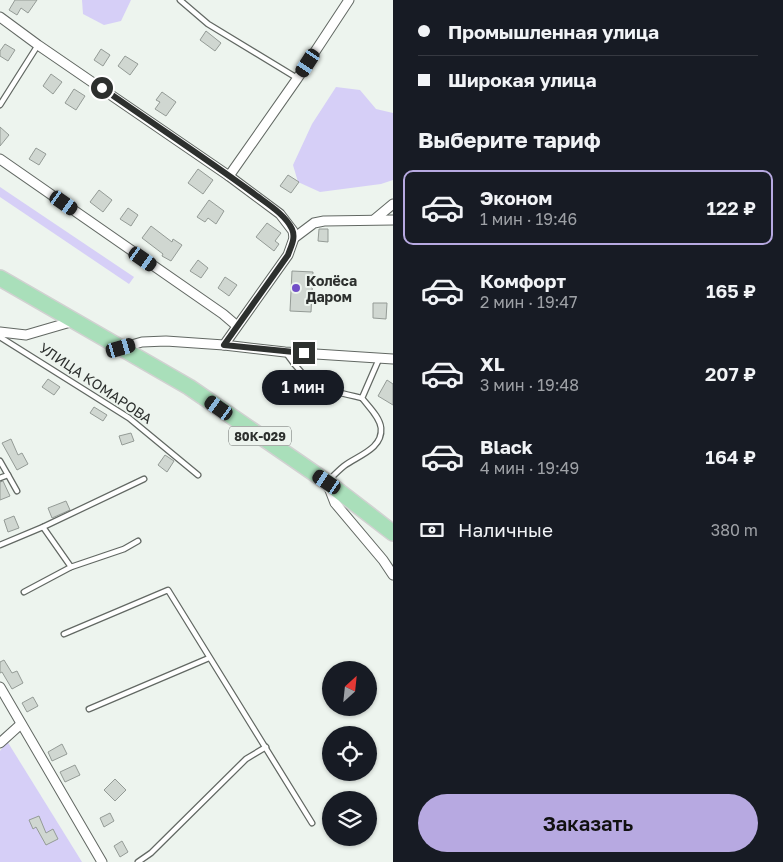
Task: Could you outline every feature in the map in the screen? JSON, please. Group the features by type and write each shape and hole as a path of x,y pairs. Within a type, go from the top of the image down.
{"main road":[{"name":"80К-029","path":"0,278 189,388 327,482 393,533"}],"street":[{"path":"229,176 297,79 349,0"},
{"path":"0,17 229,176 288,222 293,231 294,238 288,255 224,345"},
{"path":"0,159 223,314 236,326"},
{"path":"375,220 393,204"},
{"path":"294,238 314,223 324,221 393,220"},
{"path":"0,332 26,335 74,321"},
{"path":"121,348 142,342 166,341 285,352 393,358"},
{"path":"327,482 335,503 383,560 393,575"},
{"path":"0,687 102,862"},
{"path":"0,743 21,724"}],"lane":[{"path":"180,0 208,24 297,79"},
{"path":"0,105 38,45"},
{"name":"УЛИЦА КОМАРОВА","path":"0,337 129,418 198,475"},
{"path":"285,352 295,367 314,384 324,389 362,398 377,418 381,428 375,445 344,466 327,482"},
{"path":"362,398 379,358"},
{"path":"0,461 17,492"},
{"path":"0,478 8,475"},
{"path":"0,545 43,527 144,479"},
{"path":"43,527 71,567"},
{"path":"24,592 71,567 138,541"},
{"path":"64,634 168,590 312,823"},
{"path":"89,708 209,658"},
{"path":"138,862 151,853 246,759 266,748"}],"shaded area":[{"path":"82,0 131,0 121,21 104,25 83,14"},
{"path":"336,87 360,90 376,109 393,113 393,180 381,184 320,192 298,182 293,165 312,124"},
{"path":"0,187 134,277 129,284 0,197"},
{"path":"7,741 82,862 0,862 0,751"}],"building":[{"path":"15,0 37,0 28,13 21,8 17,15 9,10"},
{"path":"206,31 221,43 215,51 200,40"},
{"path":"5,44 15,50 8,61 0,56 0,51"},
{"path":"101,49 110,55 103,66 94,60"},
{"path":"125,56 138,64 130,75 118,66"},
{"path":"51,74 62,82 53,94 43,86"},
{"path":"74,89 85,96 76,110 65,103"},
{"path":"162,92 176,102 166,116 155,109 160,102 156,100"},
{"path":"0,127 9,135 0,146"},
{"path":"36,148 46,154 39,165 29,159"},
{"path":"198,169 213,180 203,194 188,183"},
{"path":"288,175 299,182 291,193 280,186"},
{"path":"99,190 112,200 103,212 90,202"},
{"path":"209,200 224,211 216,224 208,218 205,222 197,217"},
{"path":"128,208 138,215 131,226 120,219"},
{"path":"267,223 281,233 275,241 279,244 274,251 256,237"},
{"path":"151,226 172,242 173,239 182,245 171,261 162,256 163,254 142,238"},
{"path":"319,229 328,229 328,242 318,241"},
{"path":"198,260 208,268 201,278 190,271"},
{"path":"292,271 313,272 311,312 290,311"},
{"path":"225,277 237,285 229,296 218,288"},
{"path":"373,303 387,303 386,319 373,318"},
{"path":"48,379 60,387 54,395 42,387"},
{"path":"387,380 393,384 393,405 378,396"},
{"path":"94,407 107,415 103,421 90,413"},
{"path":"131,433 134,441 122,445 119,436"},
{"path":"11,439 18,455 22,453 28,464 17,470 2,443"},
{"path":"165,455 174,461 167,472 158,465"},
{"path":"3,481 10,496 0,500 0,482"},
{"path":"66,501 70,510 52,518 48,508"},
{"path":"14,516 19,528 8,532 4,520"},
{"path":"4,660 12,673 17,671 23,683 12,689 2,672 0,673 0,662"},
{"path":"33,697 38,706 27,712 22,703"},
{"path":"62,744 67,754 52,761 48,752"},
{"path":"75,765 80,775 65,782 60,772"},
{"path":"115,779 126,790 115,801 104,790"},
{"path":"110,813 114,821 104,827 100,818"},
{"path":"39,816 46,833 53,829 58,839 46,845 36,827 33,829 29,820"},
{"path":"122,841 128,852 120,857 114,846"}],"place":[{"name":"Колёса Даром","path":"296,288"}],"route":[{"path":"102,88 229,176 288,222 293,231 294,238 288,255 224,345 304,353"}]}
